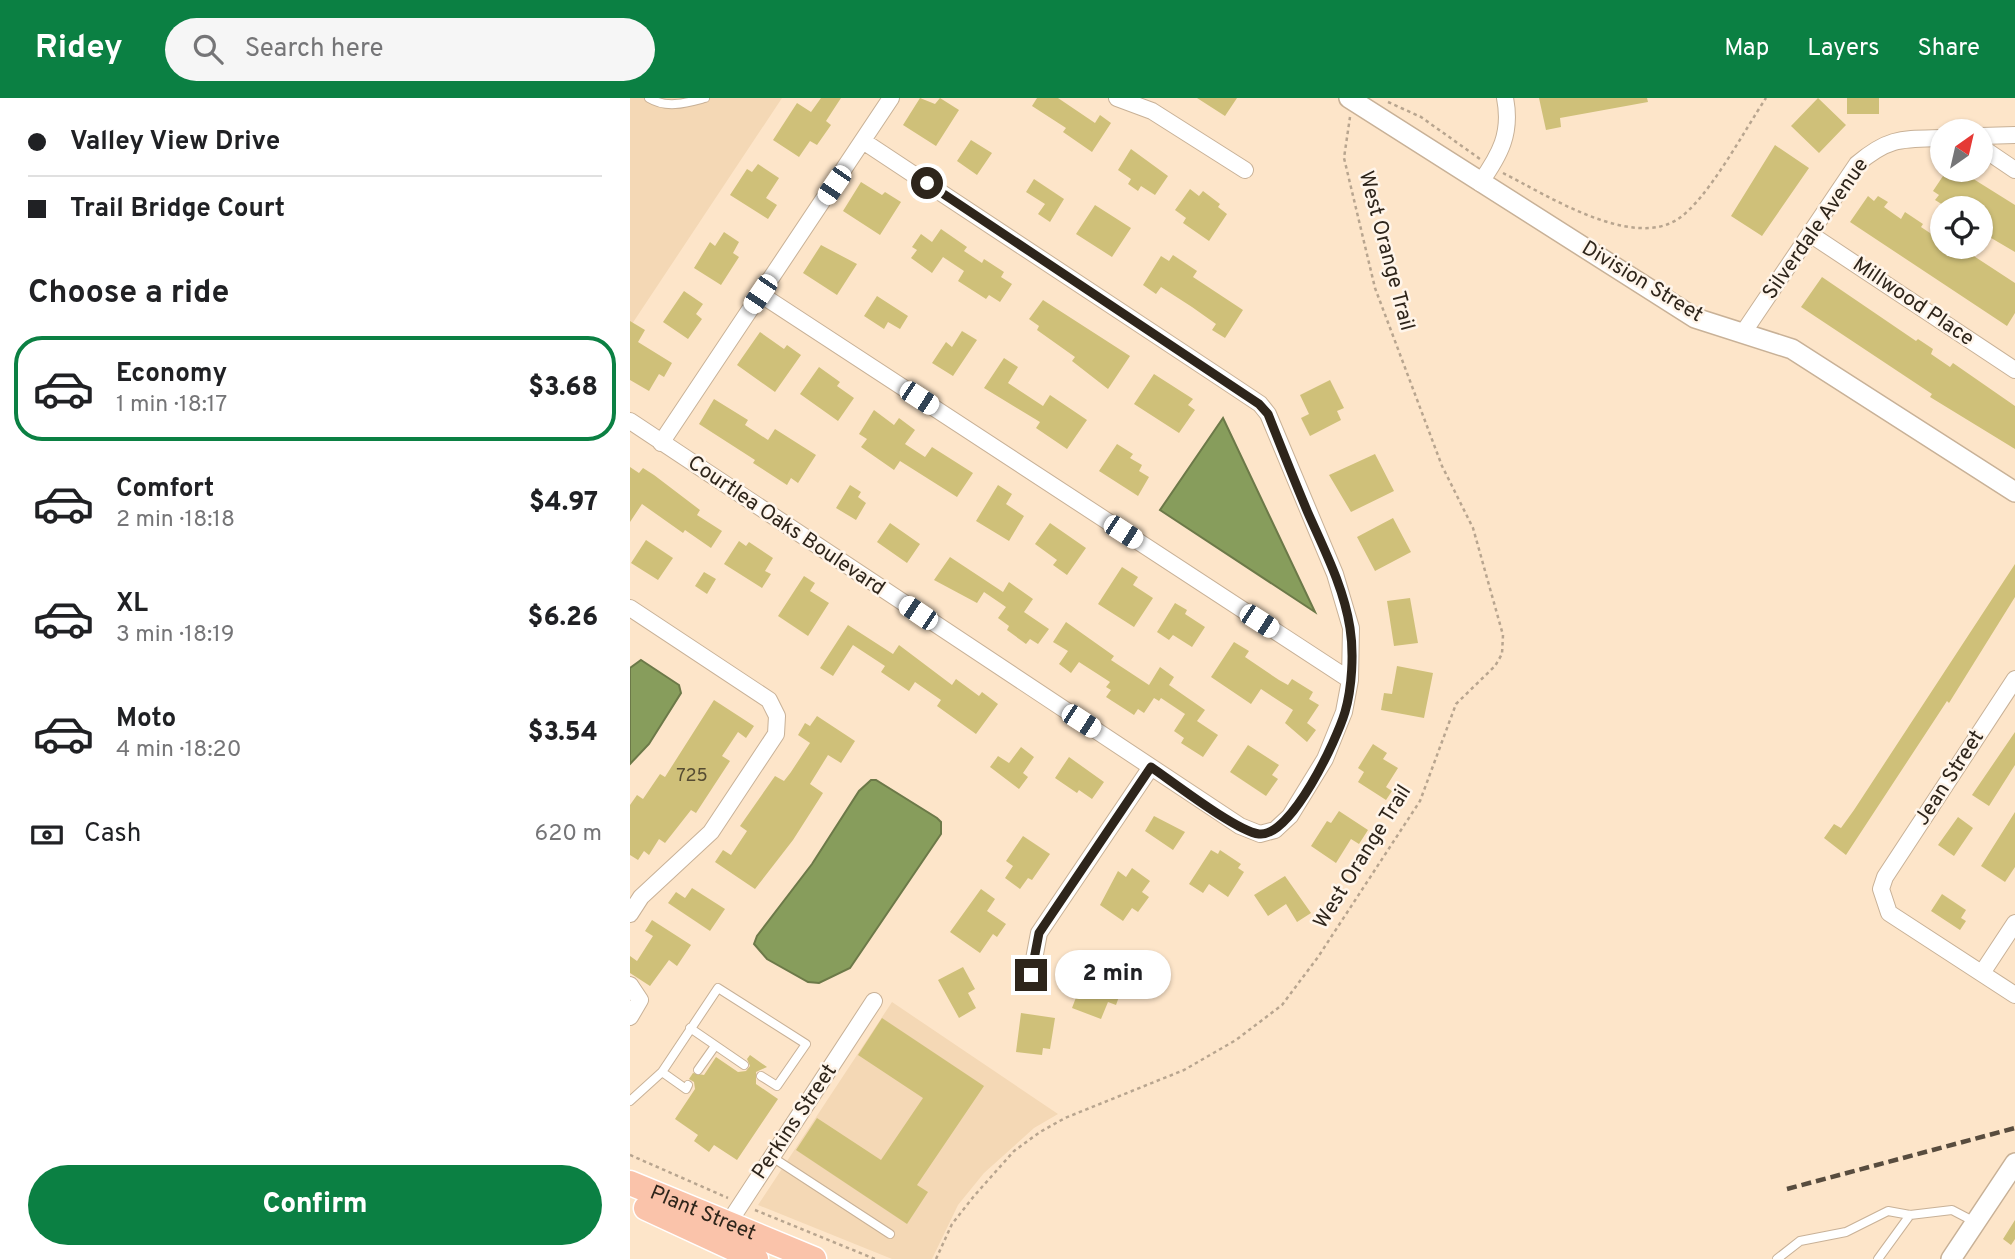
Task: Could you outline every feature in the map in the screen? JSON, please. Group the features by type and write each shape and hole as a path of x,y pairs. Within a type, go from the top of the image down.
{"main road":[{"name":"Plant Street","path":"630,1183 722,1234 756,1259"},
{"name":"Plant Street","path":"630,1200 722,1234 814,1259"}],"street":[{"path":"661,443 891,98"},
{"path":"1117,98 1152,111 1245,170"},
{"path":"1480,183 1505,143 1509,115 1505,98"},
{"name":"Division Street","path":"1351,105 1695,318 1792,349 2015,492"},
{"path":"1993,136 2015,135"},
{"name":"Silverdale Avenue","path":"1743,333 1857,164 1879,146 1901,139 1930,138"},
{"path":"863,141 1259,404 1268,414 1335,574 1351,628 1350,680"},
{"path":"1993,155 2015,170"},
{"name":"Millwood Place","path":"1810,234 2015,370"},
{"path":"760,294 1350,680"},
{"name":"Courtlea Oaks Boulevard","path":"630,421 1240,826 1260,834 1275,830 1290,816 1325,759 1345,712 1350,680"},
{"path":"630,608 769,700 777,716 776,734 711,832 663,874 641,897 630,914"},
{"name":"Jean Street","path":"1982,973 1889,913 1881,889 1885,877 2015,679"},
{"path":"1031,975 1039,933 1151,767"},
{"path":"2015,923 1982,973 2015,995"},
{"path":"630,985 640,1000 630,1017"},
{"name":"Perkins Street","path":"722,1234 874,1001"},
{"path":"1951,1259 2015,1163"}],"lane":[{"path":"649,98 657,103 682,105 705,98"},
{"path":"630,1101 662,1072 718,988 806,1044 777,1086 761,1076"},
{"path":"690,1028 744,1065"},
{"path":"698,1070 715,1046"},
{"path":"662,1072 686,1089 688,1085"},
{"path":"772,1157 890,1234"},
{"path":"1777,1259 1800,1241 1846,1232 1888,1211 1910,1215 1952,1210 1975,1222"},
{"path":"1878,1259 1910,1215"}],"path":[{"path":"1380,98 1421,117 1480,159"},
{"path":"1500,171 1606,223 1647,228 1670,222 1697,202 1766,98"},
{"name":"West Orange Trail","path":"936,1259 952,1224 1014,1151 1065,1118 1184,1070 1236,1040 1282,1005 1318,957 1420,801 1456,704 1495,666 1502,654 1503,635 1473,528 1442,466 1375,288 1344,158 1351,105"},
{"path":"630,1155 731,1199"},
{"path":"749,1207 875,1259"}],"shaded area":[{"path":"630,98 782,98 630,327"},
{"path":"1223,418 1315,612 1160,510"},
{"path":"641,660 679,685 681,693 649,744 630,764 630,668"},
{"path":"871,780 876,780 937,818 941,822 941,834 850,968 819,983 808,982 767,959 754,944 757,936 812,864 859,791"},
{"path":"892,1002 1058,1114 1034,1128 984,1173 958,1205 932,1259 892,1259 758,1205"}],"building":[{"path":"821,98 841,98 826,121 831,125 817,145 810,141 799,157 773,140 797,103 811,112"},
{"path":"920,98 935,104 940,98 959,110 936,146 903,125"},
{"path":"1037,98 1058,98 1095,123 1100,115 1111,123 1092,152 1063,132 1066,128 1032,106"},
{"path":"1197,98 1237,98 1225,116"},
{"path":"1539,98 1647,98 1648,102 1560,118 1561,127 1546,130"},
{"path":"1818,98 1846,125 1819,153 1791,126"},
{"path":"1847,98 1879,98 1879,114 1847,114"},
{"path":"971,140 992,153 977,175 957,161"},
{"path":"1775,145 1809,168 1762,236 1731,216"},
{"path":"1131,149 1168,176 1155,195 1141,186 1138,191 1128,184 1131,179 1118,170"},
{"path":"758,164 779,178 766,198 777,205 768,219 730,195 747,169 752,172"},
{"path":"1034,179 1064,199 1050,222 1038,214 1045,204 1026,192"},
{"path":"861,182 882,195 885,192 901,202 880,235 843,211"},
{"path":"1939,182 1978,182 2015,205 2015,252 1993,239 1993,196 1938,196 1933,191"},
{"path":"1190,189 1199,196 1203,191 1220,204 1218,207 1227,214 1209,241 1183,223 1186,218 1175,210"},
{"path":"1868,196 1874,201 1878,196 1888,202 1884,207 1901,219 1905,212 1923,224 1921,227 1930,233 1930,259 1978,259 2015,283 2015,313 2007,326 1850,222"},
{"path":"1095,205 1131,228 1112,257 1076,234"},
{"path":"941,229 967,247 964,251 982,263 984,259 1004,272 1001,277 1012,284 1000,302 989,295 986,299 958,281 964,271 943,257 932,273 911,258 917,250 912,247 921,234 932,242"},
{"path":"724,232 739,242 733,253 739,257 721,285 694,268 710,242 715,246"},
{"path":"821,245 857,264 837,295 803,273"},
{"path":"1173,255 1197,271 1193,277 1243,310 1225,338 1212,330 1216,324 1192,307 1161,287 1156,294 1143,285 1161,256 1169,261"},
{"path":"1822,277 1916,341 1918,339 1933,349 1931,354 1950,367 1953,363 2015,406 2015,449 1930,397 1932,394 1801,307"},
{"path":"684,291 703,304 696,314 702,319 688,339 663,322"},
{"path":"877,296 908,316 900,329 888,322 884,329 864,316"},
{"path":"1043,300 1130,356 1108,389 1072,361 1075,357 1037,330 1039,326 1029,319"},
{"path":"630,321 645,330 638,342 672,363 664,377 659,374 649,391 630,380"},
{"path":"962,331 977,340 953,376 932,363 946,342 952,347"},
{"path":"760,332 784,349 787,345 801,355 775,392 737,365"},
{"path":"1004,358 1018,367 1008,383 1043,406 1050,395 1087,420 1067,449 1036,428 1040,422 984,388"},
{"path":"819,367 840,382 837,386 854,398 838,421 800,394"},
{"path":"1154,374 1193,399 1188,405 1195,410 1179,433 1134,404"},
{"path":"1330,380 1344,408 1337,411 1341,420 1310,436 1301,418 1309,414 1300,395"},
{"path":"714,399 748,420 745,425 768,440 775,429 816,455 798,483 791,478 787,485 753,463 755,460 699,424"},
{"path":"874,410 894,425 899,418 915,430 905,444 925,457 932,447 973,473 957,497 900,461 894,470 861,447 867,439 859,434"},
{"path":"1117,444 1133,454 1130,458 1142,465 1139,471 1149,477 1138,496 1099,471"},
{"path":"1375,454 1394,491 1351,512 1329,475"},
{"path":"630,467 639,473 643,468 654,475 700,510 697,515 722,531 711,548 685,530 683,533 642,504 630,522"},
{"path":"850,485 861,492 858,497 866,503 856,520 836,508"},
{"path":"998,485 1012,494 1006,504 1024,516 1009,541 976,521"},
{"path":"1393,518 1411,552 1375,571 1357,537"},
{"path":"890,523 920,544 907,563 877,542"},
{"path":"1050,523 1086,548 1067,575 1053,565 1057,560 1035,544"},
{"path":"646,540 673,558 658,580 631,563"},
{"path":"739,541 746,546 749,542 773,558 765,571 771,574 762,588 724,564"},
{"path":"950,557 1003,592 1009,582 1033,599 1024,612 1049,629 1038,644 1030,639 1026,644 1007,630 1009,626 998,618 1006,607 984,592 977,603 934,580"},
{"path":"2015,564 2015,597 1949,703 1947,701 1846,855 1824,838 1834,824 1841,828 1854,810"},
{"path":"1122,567 1138,577 1133,585 1153,598 1134,627 1098,604"},
{"path":"704,572 716,579 707,594 695,586"},
{"path":"804,576 815,583 810,591 829,603 808,636 778,616"},
{"path":"1410,598 1418,643 1394,646 1387,601"},
{"path":"1175,603 1187,610 1185,614 1205,627 1192,647 1173,635 1169,640 1157,632"},
{"path":"1066,622 1114,656 1111,660 1149,685 1160,667 1174,677 1169,685 1205,710 1197,721 1218,735 1203,757 1181,743 1184,738 1174,731 1185,714 1161,698 1159,701 1154,698 1144,713 1138,709 1134,715 1106,697 1111,690 1106,687 1110,682 1079,662 1071,673 1059,664 1068,651 1053,642"},
{"path":"848,625 893,654 899,645 952,685 956,679 979,696 982,692 998,704 976,734 937,706 941,700 915,682 909,691 881,672 885,666 853,645 833,676 820,668"},
{"path":"1234,642 1249,651 1245,657 1279,680 1288,685 1292,679 1313,692 1309,699 1319,705 1307,723 1316,730 1307,742 1285,723 1293,710 1261,689 1251,704 1211,677"},
{"path":"1397,666 1433,673 1424,718 1381,710 1384,693 1392,694"},
{"path":"714,700 754,726 746,738 738,732 722,756 730,761 696,813 691,810 665,843 659,839 649,855 644,851 638,860 630,855 630,805 637,795 643,799 660,774 665,777"},
{"path":"817,716 855,741 841,763 828,755 810,784 823,793 793,840 755,889 715,862 723,850 731,855 747,831 740,826 775,776 784,781 791,772 810,743 798,735 805,723 810,726"},
{"path":"2015,732 2015,765 1989,806 1972,795"},
{"path":"1373,744 1387,753 1383,759 1398,768 1386,787 1392,791 1386,800 1358,782 1364,772 1358,768"},
{"path":"1248,745 1279,765 1272,775 1278,779 1266,796 1230,772"},
{"path":"1021,747 1034,757 1023,773 1028,777 1019,789 990,767 998,756 1009,763"},
{"path":"1069,757 1104,782 1092,799 1079,790 1077,793 1055,778"},
{"path":"1339,811 1368,830 1359,844 1351,839 1336,863 1311,846 1327,821 1331,823"},
{"path":"2015,812 2015,867 2005,882 1981,866"},
{"path":"1154,816 1185,832 1173,850 1145,831"},
{"path":"1958,817 1973,828 1954,856 1938,845"},
{"path":"1023,836 1050,854 1032,880 1028,878 1020,889 1005,878 1013,866 1006,861"},
{"path":"1211,850 1218,854 1220,850 1241,864 1238,868 1244,872 1228,897 1209,884 1203,893 1189,884"},
{"path":"1132,868 1150,881 1142,892 1149,897 1138,912 1132,908 1123,921 1100,905 1118,871 1126,877"},
{"path":"1285,876 1311,913 1297,922 1286,904 1268,916 1254,895"},
{"path":"692,888 725,909 710,931 668,903 676,892 685,898"},
{"path":"981,889 995,899 987,911 1006,924 997,937 993,934 980,953 950,932"},
{"path":"1942,894 1966,910 1961,918 1966,921 1960,930 1931,911"},
{"path":"652,920 691,945 677,966 669,960 650,986 630,973 630,956 637,961 653,936 645,931"},
{"path":"1094,963 1117,972 1114,979 1124,983 1116,1005 1108,1002 1101,1019 1072,1008 1086,971 1091,973"},
{"path":"963,967 975,989 968,993 976,1008 959,1018 938,980"},
{"path":"1021,1013 1055,1018 1050,1049 1043,1048 1042,1055 1016,1052"},
{"path":"882,1018 984,1086 917,1185 928,1192 907,1224 796,1150 817,1118 881,1160 923,1098 858,1055"},
{"path":"750,1055 767,1067 756,1072 756,1084 778,1099 737,1160 714,1145 709,1152 694,1141 698,1135 675,1119 695,1089 694,1082 689,1079 693,1073 704,1075 716,1057 738,1072 746,1071 750,1066 747,1059"},
{"path":"2015,1220 2015,1239 2011,1245 2003,1239"}],"railway":[{"path":"1787,1189 2015,1128"}],"route":[{"path":"927,183 1259,404 1268,414 1335,574 1351,628 1350,680 1345,712 1325,759 1290,816 1275,830 1260,834 1240,826 1151,767 1039,933 1031,975"}]}
